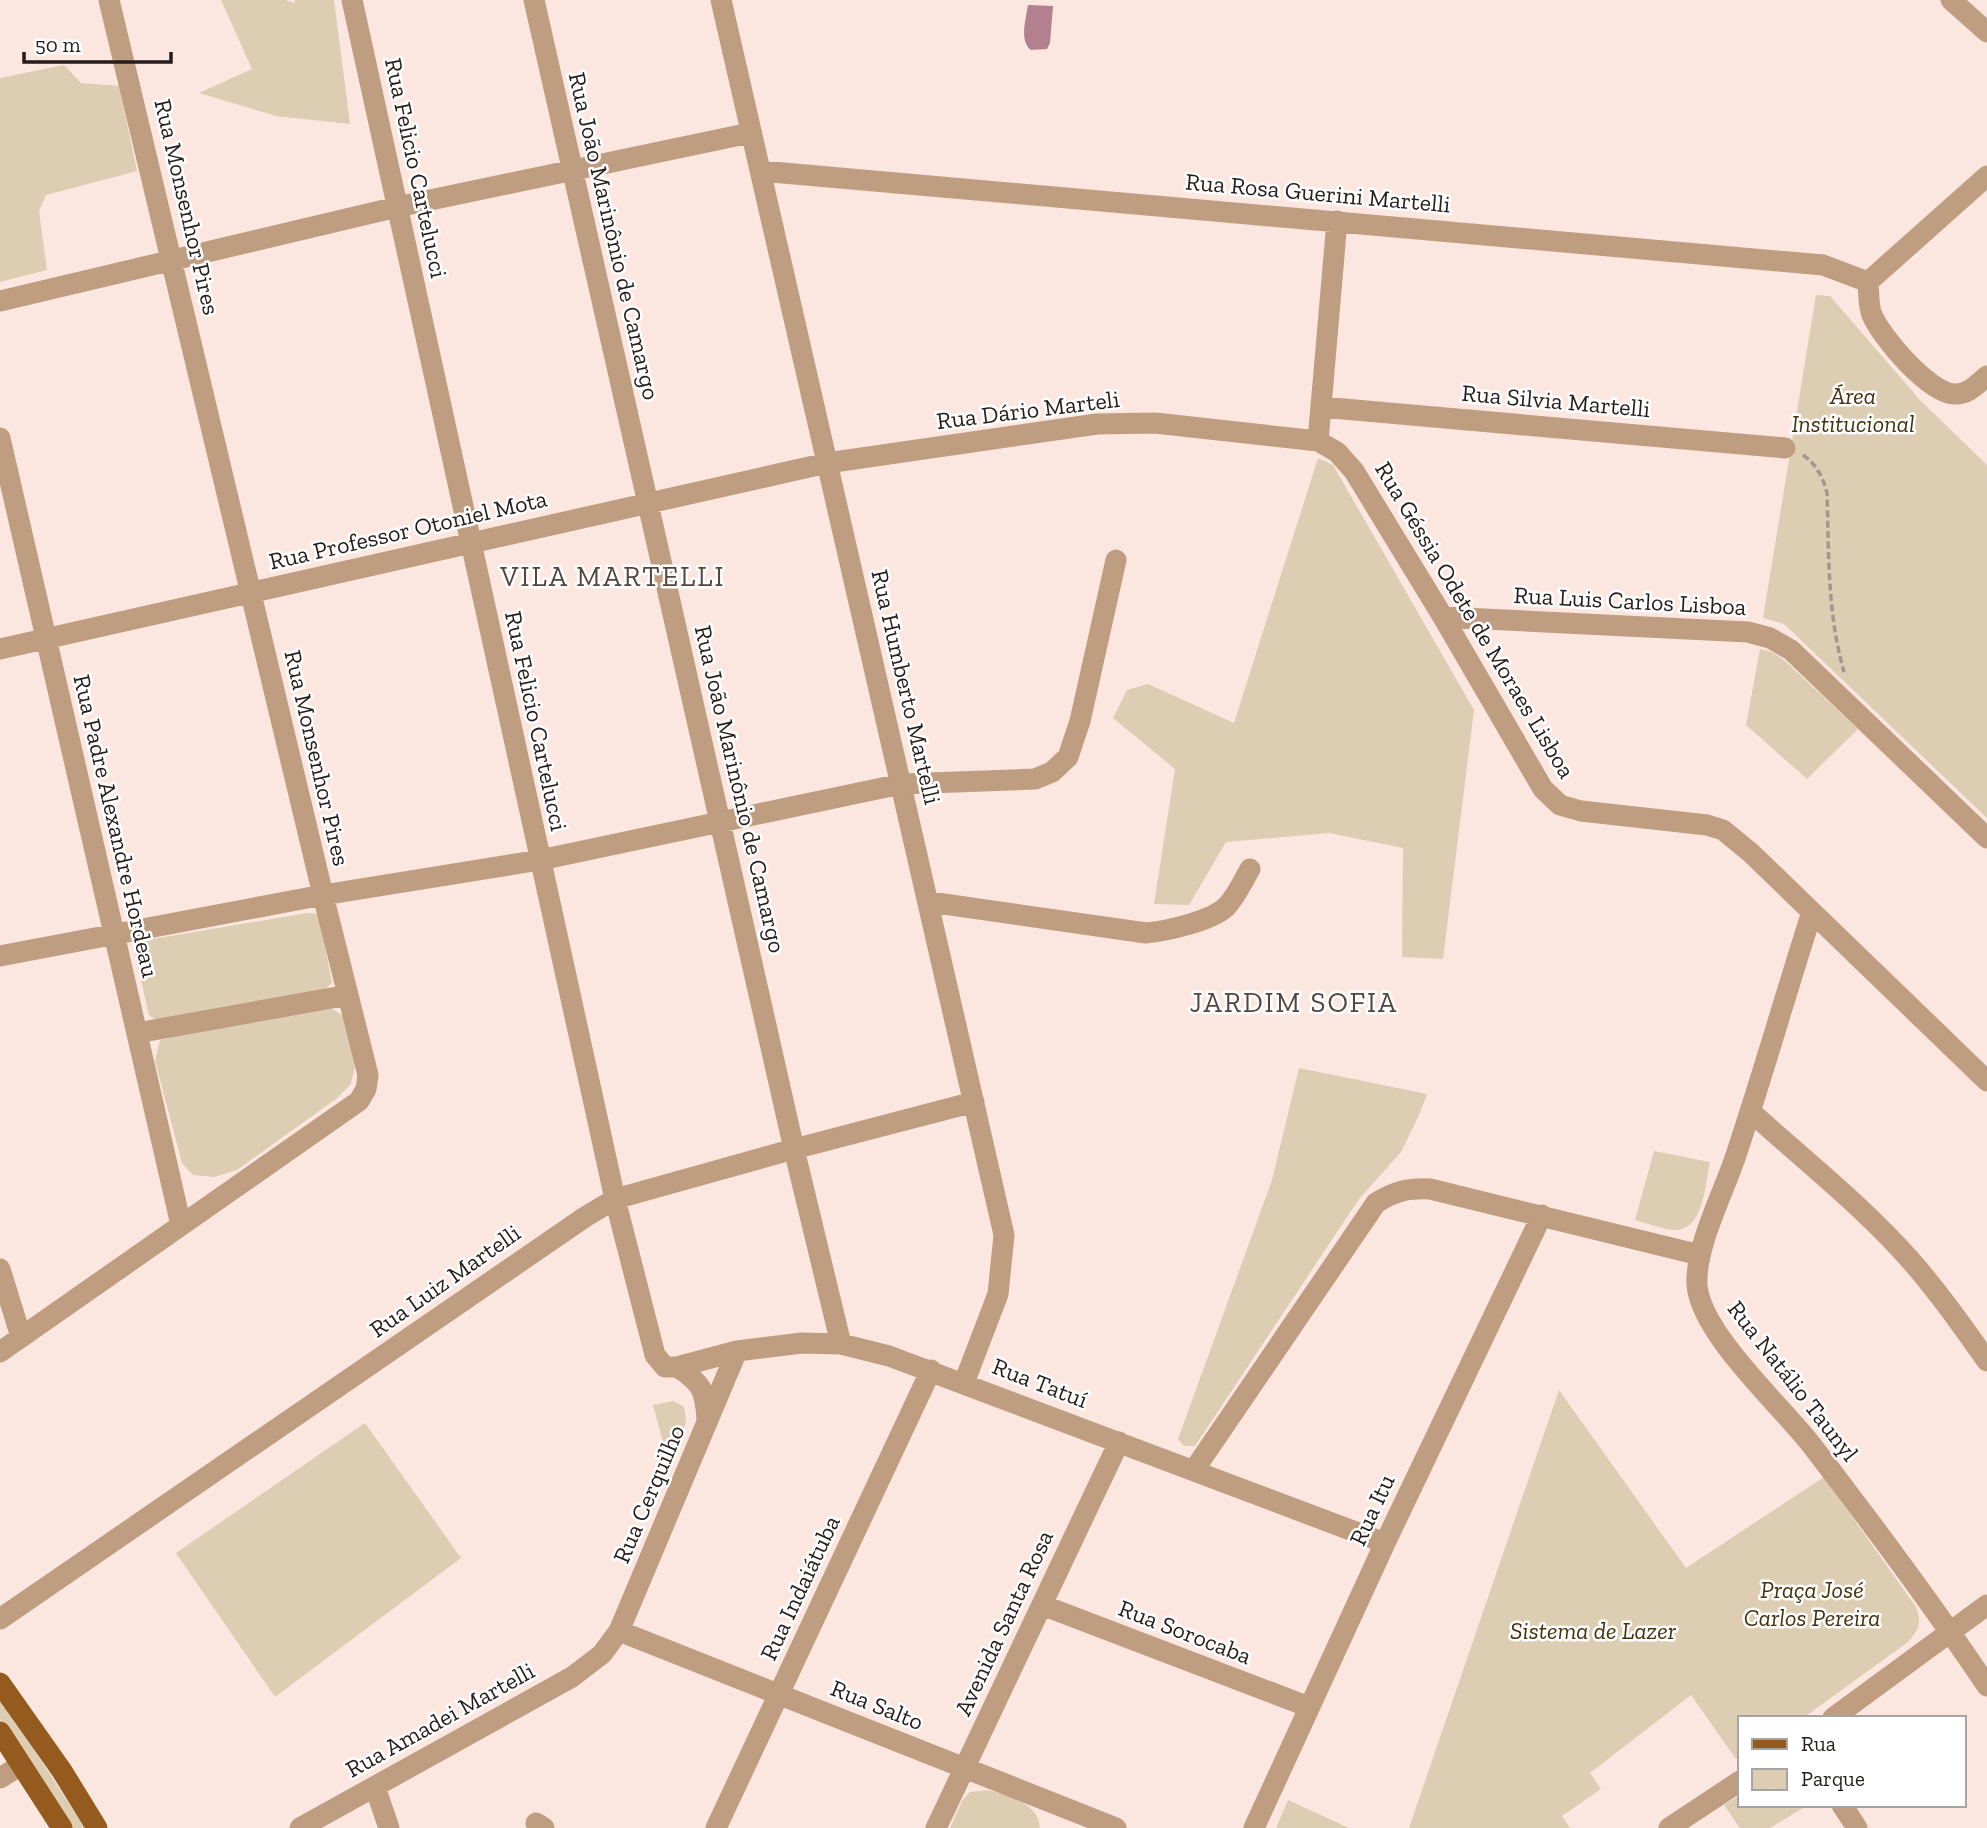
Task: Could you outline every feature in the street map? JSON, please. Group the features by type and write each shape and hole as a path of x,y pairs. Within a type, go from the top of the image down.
{"main road":[{"path":"0,1683 62,1771 97,1828"},
{"path":"0,1732 62,1828"}],"street":[{"name":"Rua Monsenhor Pires","path":"0,1352 359,1101 366,1089 368,1075 110,0"},
{"name":"Rua Felicio Cartelucci","path":"352,0 615,1199 655,1355 671,1367"},
{"name":"Rua João Marinônio de Camargo","path":"534,0 794,1149 841,1344"},
{"name":"Rua Humberto Martelli","path":"721,0 930,902 1004,1236 998,1294 964,1382"},
{"path":"1951,0 1987,32"},
{"path":"0,301 397,206 751,133"},
{"name":"Rua Rosa Guerini Martelli","path":"761,171 1823,265 1868,282"},
{"path":"1987,176 1868,282 1871,313 1889,342 1912,368 1941,389 1954,394 1969,391 1987,376"},
{"path":"1318,441 1337,221"},
{"name":"Rua Silvia Martelli","path":"1321,407 1786,448"},
{"name":"Rua Dário Marteli","path":"827,463 1097,424 1155,423 1318,441"},
{"name":"Rua Padre Alexandre Hordeau","path":"0,438 181,1225"},
{"name":"Rua Géssia Odete de Moraes Lisboa","path":"1318,441 1337,452 1354,471 1543,789 1560,805 1581,811 1707,825 1723,830 1751,853 1987,1082"},
{"name":"Rua Professor Otoniel Mota","path":"0,649 827,463"},
{"path":"0,956 323,895 540,860 901,784 1035,779 1052,772 1068,757 1080,721 1116,560"},
{"name":"Rua Luis Carlos Lisboa","path":"1443,617 1748,632 1770,638 1791,650 1987,838"},
{"path":"930,902 1146,933 1169,931 1225,908 1250,869"},
{"name":"Rua Natálio Taunyl","path":"1812,912 1750,1111 1700,1255 1698,1285 1701,1301 1707,1317 1725,1343 1811,1444 1951,1632 1987,1686"},
{"path":"136,1033 348,995"},
{"name":"Rua Luiz Martelli","path":"0,1619 615,1199 974,1102"},
{"path":"1750,1111 1873,1221 1912,1261 1987,1361"},
{"path":"1194,1470 1376,1203 1392,1193 1410,1188 1430,1189 1700,1255"},
{"name":"Rua Itu","path":"1254,1828 1385,1543 1542,1215"},
{"path":"0,1269 21,1337"},
{"name":"Rua Tatuí","path":"671,1367 737,1352 802,1343 841,1344 890,1356 1385,1543"},
{"name":"Rua Cerquilho","path":"602,1654 619,1631 737,1352"},
{"path":"671,1367 700,1385 705,1395 708,1422"},
{"name":"Rua Indaiátuba","path":"716,1828 931,1370"},
{"name":"Avenida Santa Rosa","path":"936,1828 1119,1441"},
{"name":"Rua Sorocaba","path":"1042,1605 1309,1707"},
{"path":"1836,1716 1987,1605"},
{"name":"Rua Salto","path":"619,1631 964,1768 1066,1819 1116,1828"},
{"name":"Rua Amadei Martelli","path":"300,1828 572,1677 602,1654"},
{"path":"0,1778 21,1766"},
{"path":"1669,1828 1738,1782"},
{"path":"375,1787 389,1828"},
{"path":"1843,1807 1857,1828"}],"path":[{"path":"1786,448 1809,460 1824,480 1827,493 1830,609 1844,672"}],"green space":[{"path":"221,0 285,0 295,3 295,0 334,0 350,124 276,116 199,93 252,69"},
{"path":"64,65 81,83 119,86 137,171 46,195 39,211 47,270 0,282 0,78"},
{"name":"Área Institucional","path":"1816,295 1830,296 1920,400 1987,465 1987,818 1784,624 1763,618"},
{"path":"1318,458 1333,465 1474,710 1443,959 1402,957 1403,848 1329,833 1226,842 1189,905 1154,904 1175,769 1113,718 1127,690 1148,684 1234,723"},
{"path":"1760,649 1772,652 1784,660 1858,729 1807,779 1746,725"},
{"path":"307,913 319,914 332,983 324,990 157,1021 149,1015 134,949 141,941"},
{"path":"308,1007 331,1008 346,1018 355,1066 351,1084 336,1099 237,1170 214,1177 193,1175 182,1163 155,1061 160,1040"},
{"path":"1299,1068 1427,1094 1401,1152 1359,1199 1195,1446 1184,1446 1178,1439 1272,1180"},
{"path":"1654,1151 1710,1162 1701,1205 1692,1223 1684,1228 1674,1230 1635,1220"},
{"name":"Sistema de Lazer","path":"1559,1390 1686,1568 1824,1477 1916,1607 1918,1626 1908,1642 1806,1716 1738,1716 1736,1759 1691,1695 1590,1773 1601,1789 1562,1816 1570,1828 1409,1828"},
{"path":"673,1401 683,1406 686,1420 668,1461 653,1405"},
{"path":"365,1423 461,1558 275,1697 176,1553"},
{"path":"0,1698 85,1828 66,1828 0,1719"},
{"path":"988,1790 1028,1806 1038,1819 1040,1828 950,1828 962,1801 970,1792"},
{"path":"1738,1796 1738,1807 1805,1807 1770,1828 1740,1828 1724,1805"},
{"path":"1288,1800 1349,1828 1276,1828"}],"shaded area":[{"path":"1028,5 1053,6 1050,43 1047,49 1031,50 1027,46 1024,29"}],"district":[{"name":"VILA MARTELLI","path":"613,576"},
{"name":"JARDIM SOFIA","path":"1294,1002"}],"park label":[{"name":"Praça José Carlos Pereira","path":"1812,1604"}]}
